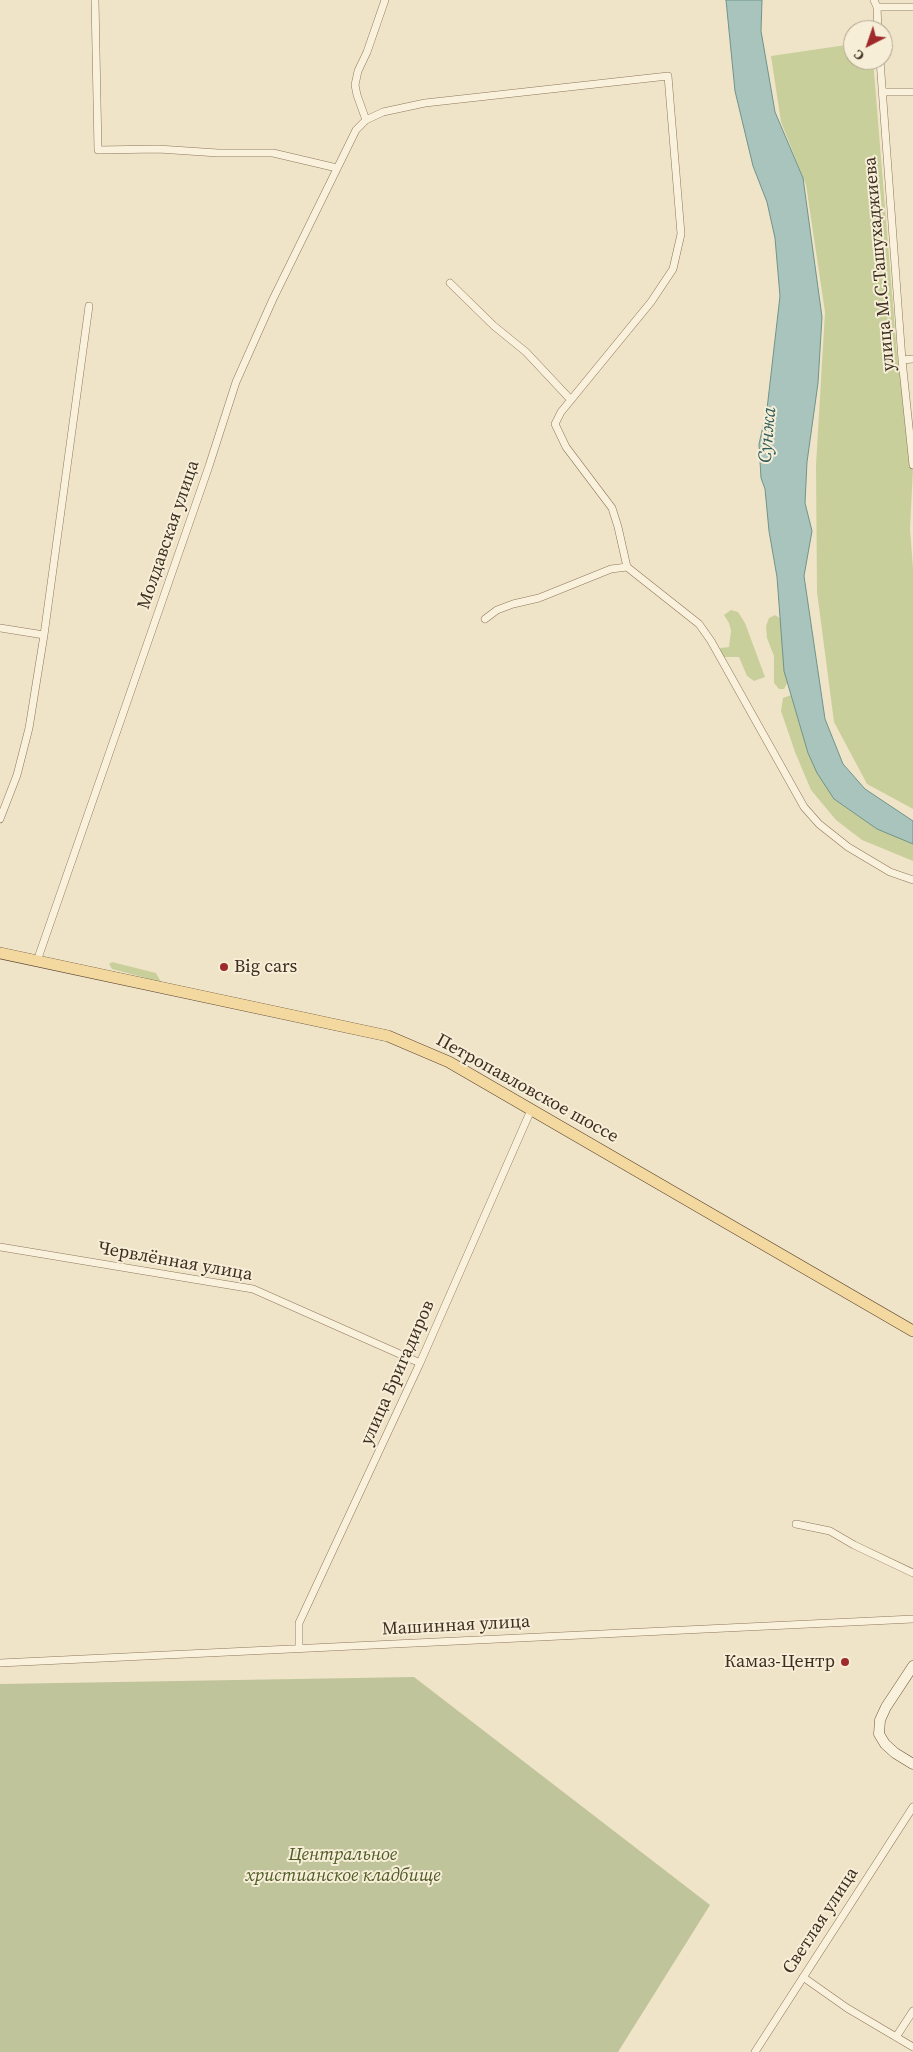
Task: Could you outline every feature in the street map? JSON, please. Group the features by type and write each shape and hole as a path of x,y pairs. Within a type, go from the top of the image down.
{"main road":[{"name":"Петропавловское шоссе","path":"0,952 388,1036 449,1062 913,1331"},
{"path":"913,1666 886,1707 880,1720 879,1734 885,1744 895,1753 913,1764"}],"street":[{"path":"95,0 98,150 158,149 218,153 273,153 337,168"},
{"path":"385,0 367,52 358,71 355,85 366,120 383,112 425,103 668,76 681,234 673,269 651,302 570,400 555,424 566,447 612,508 627,567 699,624 711,641 804,807 819,824 848,848 890,872 913,880"},
{"path":"877,20 876,3 913,7"},
{"name":"улица М.С.Ташухаджиева","path":"881,70 902,360 913,465"},
{"path":"882,92 913,92"},
{"name":"Молдавская улица","path":"38,961 236,382 273,299 337,168 356,130 366,120"},
{"path":"450,283 494,326 526,352 570,400"},
{"path":"0,819 4,801 17,775 29,728 44,635 89,306"},
{"path":"902,360 913,359"},
{"path":"485,619 497,610 513,604 539,598 611,569 627,567"},
{"path":"0,628 44,635"},
{"name":"улица Бригадиров","path":"298,1648 299,1623 420,1363 531,1110"},
{"name":"Червлённая улица","path":"0,1247 253,1289 420,1363"},
{"path":"796,1524 830,1531 854,1545 913,1573"},
{"name":"Машинная улица","path":"0,1663 913,1619"},
{"name":"Светлая улица","path":"754,2052 913,1807"},
{"path":"803,1977 847,2008 913,2047"},
{"path":"896,2037 913,2011"}],"green space":[{"path":"843,45 843,70 874,70 897,354 913,468 910,529 913,568 913,809 867,784 834,722 817,592 816,465 825,312 806,185 781,122 771,56"},
{"path":"731,610 738,612 745,623 765,677 754,681 747,676 739,657 722,657 720,648 729,647 731,631 724,615"},
{"path":"775,615 781,619 789,680 784,689 779,689 774,683 774,656 767,638 766,626 769,618"},
{"path":"791,695 808,753 834,799 877,829 913,844 913,861 862,840 836,820 811,790 781,711 783,698"},
{"path":"112,962 156,973 161,982 112,969 109,964"},
{"name":"Центральное христианское кладбище","path":"414,1677 710,1905 618,2052 0,2052 0,1684"}],"water":[{"name":"Сунжа","path":"726,0 762,0 761,31 775,112 803,178 822,317 818,383 807,462 805,503 812,531 804,576 825,719 843,764 865,789 913,821 913,844 877,829 834,799 817,773 808,753 784,671 777,577 769,531 765,489 761,478 759,444 767,409 780,296 775,238 767,202 753,166 735,91"}],"place":[{"name":"Big cars","path":"224,967"},
{"name":"Камаз-Центр","path":"845,1662"}]}
